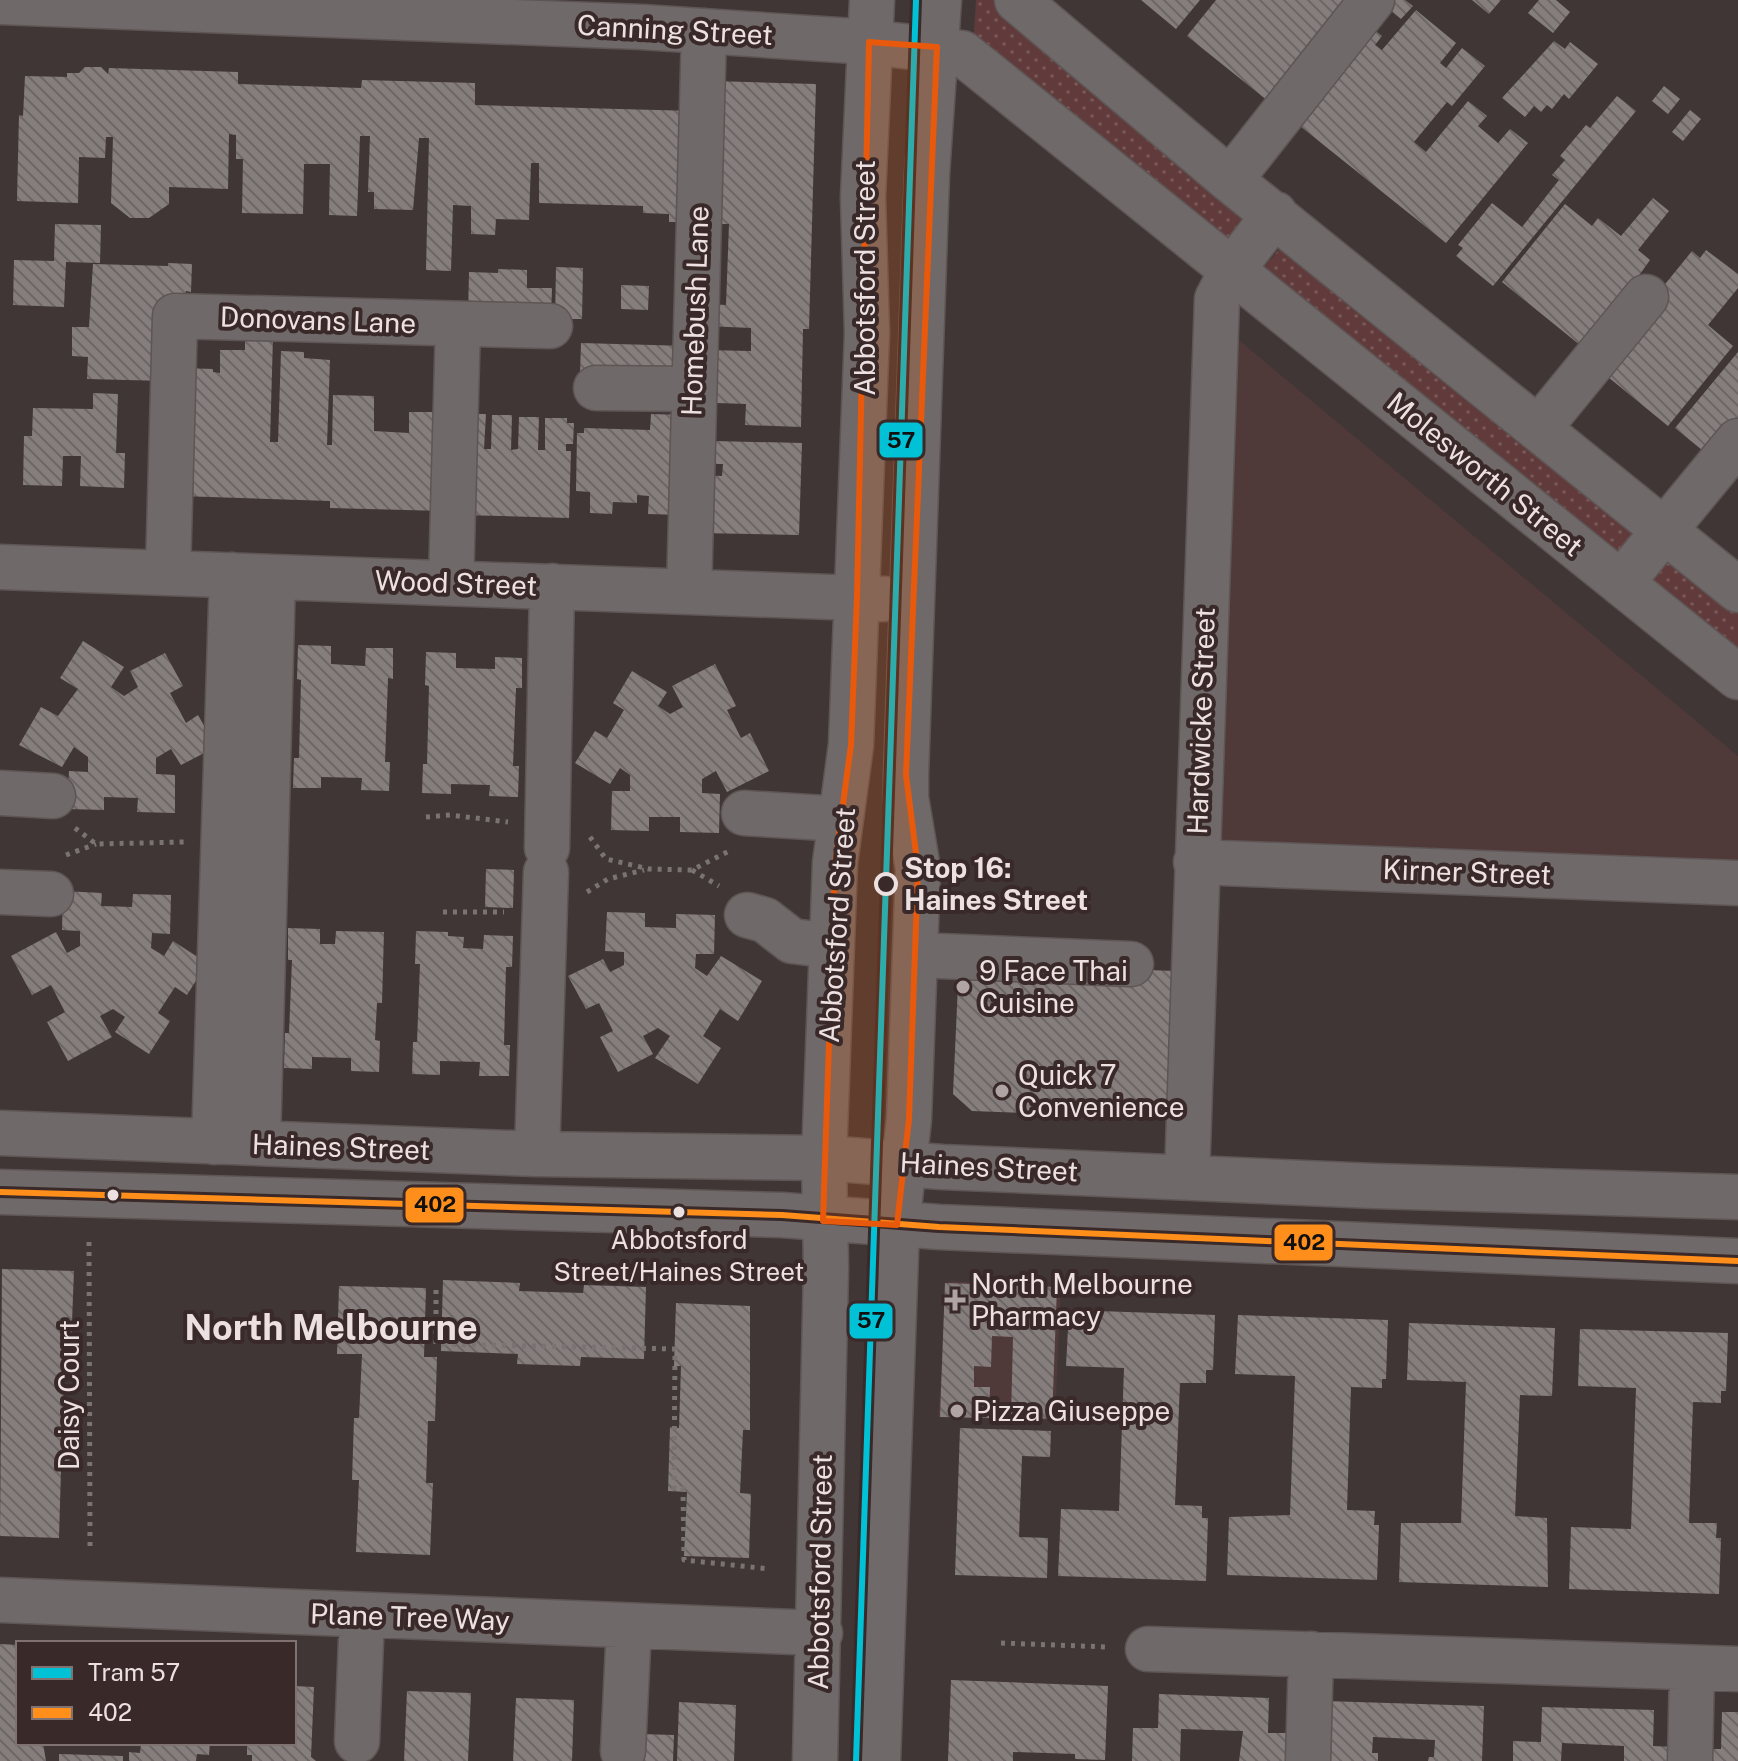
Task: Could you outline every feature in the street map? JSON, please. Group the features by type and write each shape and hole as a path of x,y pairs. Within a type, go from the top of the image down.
{"street":[{"name":"Abbotsford Street","path":"878,1761 897,1225 905,1162 918,869 906,798 927,174 939,0"},
{"path":"1017,0 1230,180 1738,590"},
{"path":"1230,180 1372,0"},
{"name":"Canning Street","path":"0,2 704,31 871,21"},
{"name":"Abbotsford Street","path":"815,1761 826,1268 824,1158 835,863 851,745 867,333 863,197 871,21"},
{"path":"871,21 937,47"},
{"name":"Homebush Lane","path":"689,592 704,31"},
{"name":"Molesworth Street","path":"937,47 962,53 984,68 1738,677"},
{"path":"1232,270 1275,214"},
{"name":"Hardwicke Street","path":"1187,1177 1217,299 1232,270"},
{"path":"1539,428 1646,297"},
{"name":"Donovans Lane","path":"168,573 175,316 458,324"},
{"path":"451,583 458,324 550,326"},
{"path":"596,388 693,389"},
{"path":"1621,583 1663,528 1738,441"},
{"name":"Wood Street","path":"0,567 911,600"},
{"path":"214,1142 224,842 252,576"},
{"path":"252,576 258,1143"},
{"path":"537,1154 552,864 552,586"},
{"path":"0,793 53,796"},
{"path":"744,813 841,819"},
{"name":"Kirner Street","path":"1196,862 1738,883"},
{"path":"0,892 51,894"},
{"path":"747,915 765,920 792,941 832,946"},
{"path":"915,955 1131,964"},
{"name":"Haines Street","path":"0,1133 537,1154 824,1158 942,1167 1738,1197"},
{"name":"Haines Street","path":"0,1192 782,1215 823,1221 897,1225 1738,1261"},
{"name":"Plane Tree Way","path":"0,1600 95,1624 362,1615 820,1633"},
{"path":"357,1741 362,1615"},
{"path":"623,1751 629,1626"},
{"path":"1148,1649 1738,1669"},
{"path":"1308,1761 1311,1654"},
{"path":"1690,1761 1692,1668"}],"path":[{"path":"53,796 59,815 96,844 224,842"},
{"path":"443,912 509,912 552,864 606,859 649,869 692,870 734,849 744,813"},
{"path":"426,817 450,815 501,821 552,864 608,879 649,869"},
{"name":"Daisy Court","path":"89,1242 90,1547"},
{"path":"436,1290 436,1344 675,1349 674,1488 683,1488 684,1560 770,1569"},
{"path":"1001,1643 1148,1649"}],"highlighted area":[{"path":"869,42 937,47 906,775 918,869 909,1119 897,1225 823,1221 835,863 851,745 857,597"}],"shaded area":[{"path":"976,0 994,0 1248,215 1227,241 974,33"},
{"path":"1287,240 1642,530 1616,561 1260,272"},
{"path":"1229,332 1738,756 1738,867 1208,848"},
{"path":"1673,552 1738,605 1738,661 1644,585"},
{"path":"948,1281 1061,1287 1055,1420 938,1417"}],"building":[{"path":"1141,0 1200,0 1176,29"},
{"path":"1216,0 1352,0 1273,105 1187,36"},
{"path":"1384,0 1405,0 1413,6 1401,19 1381,3"},
{"path":"1472,0 1501,0 1489,14"},
{"path":"1539,0 1556,0 1570,12 1553,33 1528,13"},
{"path":"1416,10 1456,43 1440,63 1446,68 1462,48 1485,66 1452,106 1447,102 1414,142 1426,152 1468,101 1487,116 1478,126 1498,143 1510,129 1528,143 1446,243 1285,114 1362,20 1382,36 1375,45 1382,50"},
{"path":"1554,41 1565,49 1570,42 1598,64 1569,99 1564,94 1552,109 1547,105 1541,112 1534,106 1525,117 1502,98"},
{"path":"85,67 101,67 108,74 109,68 238,72 238,84 361,88 362,80 475,83 475,105 694,111 691,222 669,222 669,214 643,213 643,206 539,203 539,163 531,163 529,220 496,219 495,235 471,234 471,206 453,205 451,271 426,270 429,138 419,138 413,210 374,209 374,192 368,192 370,136 360,136 357,216 329,215 330,164 304,164 303,214 242,213 243,159 236,159 236,135 229,134 228,189 169,187 169,204 149,218 130,218 111,203 113,137 106,137 105,158 79,157 78,203 17,201 19,115 23,116 25,76 67,77 67,73 79,73"},
{"path":"714,81 816,84 809,329 803,329 801,427 745,425 746,404 717,403 716,413 702,412 704,350 751,351 751,328 706,326 706,304 726,305 729,224 710,224"},
{"path":"1664,86 1680,99 1668,114 1652,101"},
{"path":"1617,96 1636,111 1493,286 1456,256 1463,248 1458,245 1492,203 1522,227 1559,180 1552,175 1565,160 1560,156 1586,125 1590,128"},
{"path":"1690,110 1701,119 1683,141 1672,132"},
{"path":"1653,198 1669,211 1638,250 1650,260 1586,350 1502,282 1565,204 1592,226 1598,218 1621,236"},
{"path":"55,224 101,225 100,263 66,262 64,307 13,305 14,260 54,261"},
{"path":"1706,250 1738,274 1738,288 1708,325 1733,346 1668,426 1597,368 1692,251 1700,258"},
{"path":"168,263 192,264 191,292 186,291 166,381 87,379 88,357 72,356 72,327 89,327 93,264 168,266"},
{"path":"556,267 583,268 582,319 555,319"},
{"path":"498,269 527,270 527,288 552,288 551,319 468,317 469,272 498,273"},
{"path":"621,285 649,286 648,310 621,309"},
{"path":"245,336 273,337 270,442 278,442 281,351 304,352 304,358 330,360 327,445 332,445 333,395 374,396 374,431 409,433 409,412 435,412 443,511 330,508 330,501 179,496 183,368 213,369 213,372 220,373 220,350 245,350"},
{"path":"581,343 688,346 687,377 580,374"},
{"path":"1738,352 1738,429 1713,459 1675,428"},
{"path":"93,393 118,394 116,453 125,453 124,488 80,486 81,456 63,456 62,486 23,485 24,436 32,436 33,408 93,409"},
{"path":"464,414 486,414 484,449 491,449 492,415 512,415 511,450 518,449 519,417 539,417 538,450 545,450 545,418 567,418 567,423 574,423 573,444 566,444 566,451 571,451 569,518 461,515"},
{"path":"651,414 684,415 681,515 648,514 649,496 637,495 637,503 613,502 612,514 590,513 590,492 576,491 577,433 584,433 584,428 650,430"},
{"path":"714,441 802,443 799,535 698,533 700,475 722,476 723,464 714,464"},
{"path":"83,641 124,667 111,687 124,696 138,687 130,671 165,653 183,686 170,693 186,723 198,715 216,747 181,765 171,749 156,758 156,774 175,775 175,813 137,812 138,798 104,797 104,810 67,809 69,771 88,772 88,757 74,747 62,767 19,745 41,707 58,716 78,689 60,678"},
{"path":"298,645 331,646 331,664 365,666 366,648 393,648 393,679 388,678 385,762 390,762 389,791 361,790 362,778 321,777 321,788 293,788 294,758 299,758 301,680 297,679"},
{"path":"426,652 456,653 456,668 495,669 495,657 522,658 522,688 516,688 513,766 519,766 518,797 489,796 490,785 451,784 451,794 422,793 423,764 427,764 429,686 425,685"},
{"path":"715,664 736,706 727,710 741,738 750,733 769,771 727,792 716,771 702,779 702,793 720,794 719,833 680,832 680,817 649,817 649,831 611,830 612,791 630,791 630,775 620,768 610,784 575,763 595,731 607,738 624,710 613,703 632,671 667,692 658,706 670,714 683,707 672,686"},
{"path":"486,869 514,870 513,908 485,907"},
{"path":"63,891 102,893 101,906 132,907 133,894 171,895 170,934 152,933 151,948 164,956 173,941 207,963 187,995 175,987 158,1013 170,1021 149,1054 115,1032 125,1017 113,1009 100,1016 112,1037 68,1061 47,1022 65,1012 51,985 32,995 11,956 56,932 67,953 80,946 80,931 62,930"},
{"path":"607,912 645,913 645,927 676,928 676,914 715,915 714,954 696,954 695,968 707,976 721,956 762,981 738,1021 720,1009 703,1036 721,1048 698,1084 655,1058 670,1036 658,1028 643,1036 653,1054 618,1072 600,1037 613,1031 599,1003 586,1009 568,976 603,959 610,972 624,965 624,952 605,951"},
{"path":"288,928 320,929 320,944 335,944 336,931 384,932 382,1003 377,1003 375,1040 380,1041 379,1072 351,1071 351,1058 312,1057 312,1069 284,1068 285,1033 289,1033 292,960 288,960"},
{"path":"416,931 448,932 448,936 464,937 463,948 483,949 484,935 513,936 512,967 506,967 504,1045 510,1045 509,1076 479,1076 480,1062 440,1061 440,1075 412,1074 413,1042 417,1042 420,964 415,964"},
{"path":"959,963 1175,971 1169,1119 972,1111 953,1094"},
{"path":"2,1269 74,1271 71,1347 65,1347 63,1409 71,1409 69,1470 61,1470 59,1538 0,1536"},
{"path":"443,1280 520,1283 519,1291 583,1293 584,1285 646,1287 644,1359 581,1357 580,1366 517,1364 518,1354 441,1351"},
{"path":"945,1283 1057,1287 1052,1419 1011,1417 1013,1337 992,1336 991,1367 974,1366 974,1387 990,1387 989,1418 940,1417"},
{"path":"339,1286 426,1288 424,1357 437,1357 435,1421 428,1421 426,1483 433,1483 430,1555 356,1552 359,1480 352,1480 354,1418 359,1418 362,1354 337,1354"},
{"path":"676,1303 750,1306 750,1430 743,1430 740,1493 751,1494 749,1558 684,1556 687,1492 668,1491 670,1427 679,1428 681,1366 674,1366"},
{"path":"1069,1310 1215,1315 1213,1370 1206,1370 1206,1383 1180,1383 1175,1505 1202,1506 1202,1518 1208,1518 1206,1581 1058,1576 1061,1509 1119,1511 1124,1368 1066,1366"},
{"path":"1238,1315 1388,1320 1386,1379 1382,1379 1382,1388 1351,1387 1347,1510 1375,1511 1374,1525 1379,1525 1377,1580 1227,1575 1229,1517 1290,1515 1295,1376 1235,1374"},
{"path":"1409,1323 1555,1328 1552,1396 1520,1395 1515,1516 1547,1518 1548,1587 1399,1582 1401,1523 1461,1523 1466,1382 1407,1380"},
{"path":"1580,1329 1728,1333 1726,1391 1721,1391 1721,1403 1693,1402 1689,1523 1717,1523 1716,1538 1721,1538 1719,1594 1569,1589 1571,1527 1631,1529 1636,1388 1578,1386"},
{"path":"960,1428 1051,1431 1050,1457 1022,1456 1019,1537 1048,1538 1047,1578 955,1575"},
{"path":"0,1644 16,1645 16,1745 43,1745 46,1761 0,1761"},
{"path":"951,1680 1108,1686 1105,1760 1075,1759 1075,1754 1013,1752 1013,1761 948,1761"},
{"path":"296,1686 314,1687 311,1757 316,1761 252,1761 252,1755 247,1755 247,1745 296,1745"},
{"path":"407,1691 471,1693 468,1761 404,1761"},
{"path":"1159,1694 1269,1698 1268,1733 1293,1733 1292,1761 1239,1761 1243,1731 1181,1729 1180,1761 1132,1761 1133,1728 1158,1728"},
{"path":"516,1698 574,1700 572,1761 513,1761"},
{"path":"1325,1701 1484,1706 1482,1761 1428,1761 1429,1757 1434,1757 1435,1740 1373,1737 1372,1753 1378,1753 1378,1761 1323,1761"},
{"path":"679,1702 736,1705 734,1761 677,1761"},
{"path":"1542,1707 1654,1710 1653,1746 1675,1747 1675,1761 1624,1761 1624,1746 1562,1743 1561,1761 1513,1761 1513,1741 1541,1742"},
{"path":"1722,1712 1738,1712 1738,1761 1703,1761 1704,1749 1721,1749"},
{"path":"640,1734 674,1735 673,1761 639,1761"},
{"path":"141,1745 210,1745 209,1755 197,1754 196,1761 129,1761 129,1752 140,1753"},
{"path":"59,1754 123,1756 123,1761 59,1761"}],"tram line":[{"name":"57","path":"856,1761 916,0"}],"transit line":[{"name":"402","path":"0,1192 782,1215 939,1227 1738,1261"}],"place":[{"name":"Stop 16: Haines Street","path":"886,884"},
{"name":"9 Face Thai Cuisine","path":"963,987"},
{"name":"Quick 7 Convenience","path":"1002,1091"},
{"name":"Abbotsford Street/Haines Street","path":"679,1212"},
{"name":"North Melbourne Pharmacy","path":"955,1300"},
{"name":"Pizza Giuseppe","path":"957,1411"}],"district":[{"name":"North Melbourne","path":"331,1327"}]}
